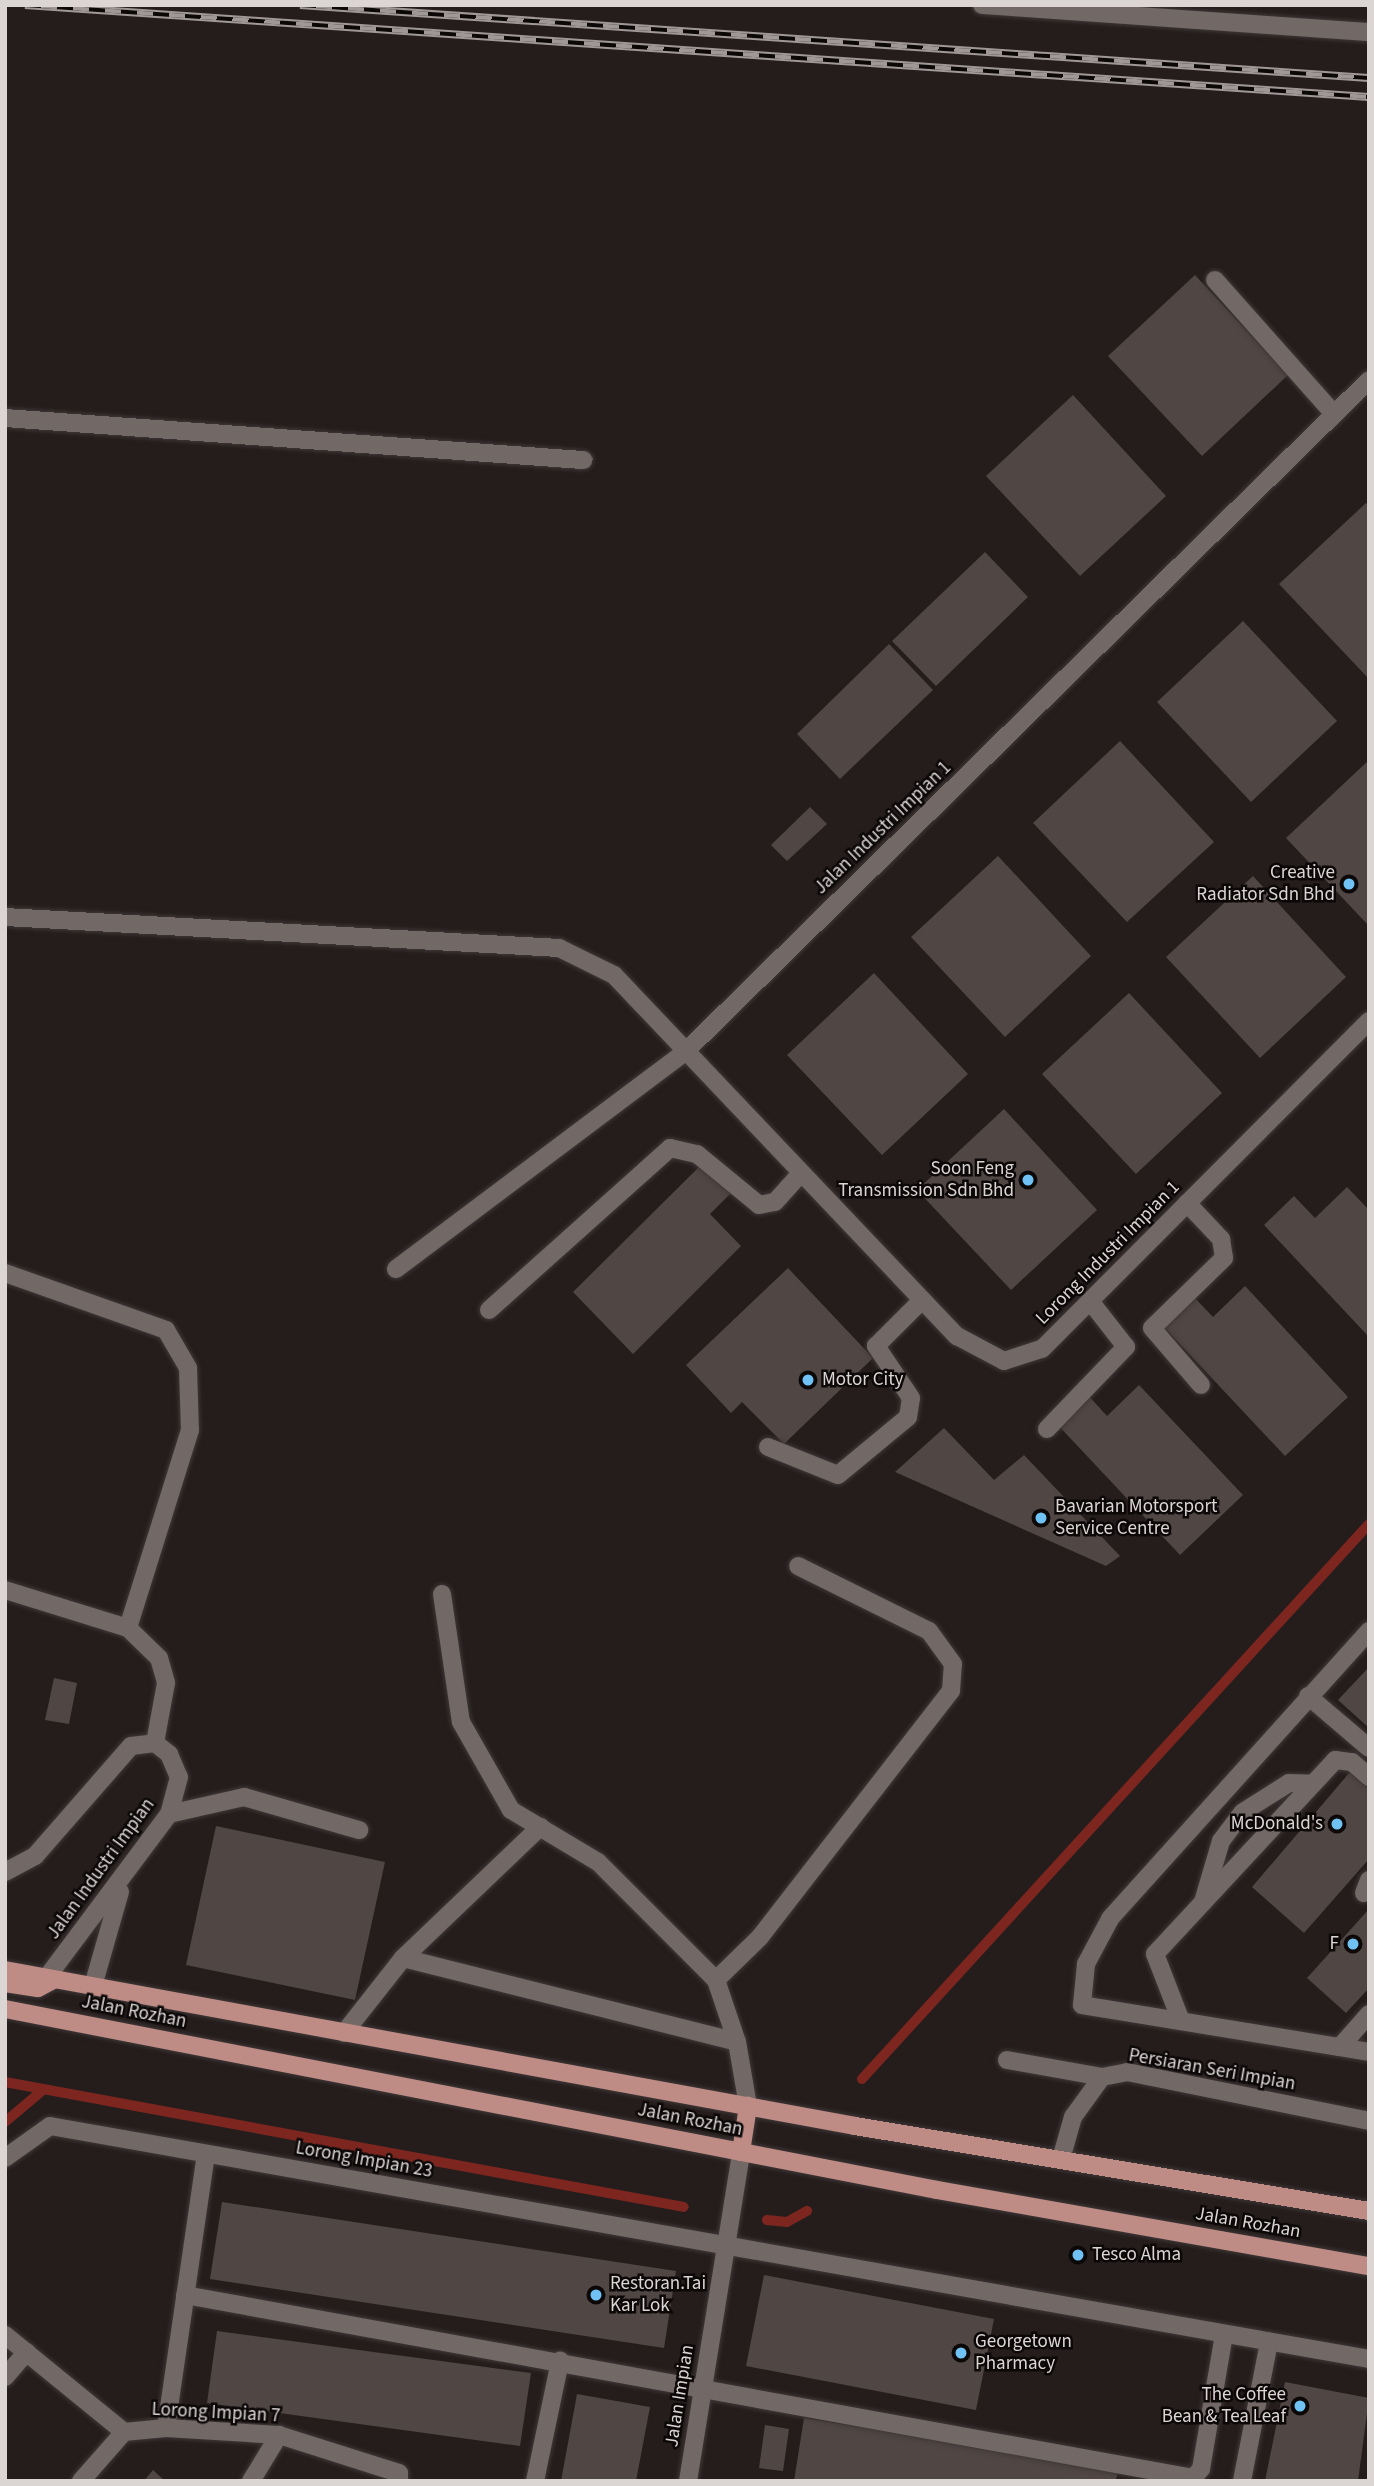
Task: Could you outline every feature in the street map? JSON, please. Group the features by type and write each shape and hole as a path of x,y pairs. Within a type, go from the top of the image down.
{"main road":[{"path":"5,1970 52,1978"},
{"name":"Jalan Rozhan","path":"5,1983 38,1988 52,1978 748,2106 1369,2211"},
{"name":"Jalan Rozhan","path":"8,2010 741,2152 1365,2267"},
{"path":"741,2152 748,2106"}],"street":[{"path":"982,5 1369,33"},
{"path":"1215,280 1334,414"},
{"name":"Jalan Industri Impian 1","path":"396,1269 684,1053 1369,380"},
{"path":"5,418 583,460"},
{"name":"Lorong Industri Impian 1","path":"5,917 559,948 614,975 684,1053 957,1336 1003,1361 1042,1349 1369,1021"},
{"path":"489,1310 670,1149 697,1154 759,1205 775,1202 800,1174"},
{"path":"1187,1203 1221,1239 1224,1258 1152,1328 1201,1385"},
{"path":"5,1273 166,1330 188,1368 190,1430 128,1628"},
{"path":"768,1447 838,1475 908,1418 911,1398 876,1346 922,1300"},
{"path":"1047,1429 1126,1347 1090,1301"},
{"path":"716,1980 760,1937 951,1690 953,1664 929,1631 798,1566"},
{"path":"5,1590 128,1628 159,1658 166,1683 155,1743 131,1746 35,1856 5,1872"},
{"path":"442,1594 461,1722 511,1810 598,1862 716,1980 737,2042 748,2106"},
{"path":"1369,1631 1110,1919 1086,1964 1082,2005 1369,2052"},
{"path":"1308,1696 1369,1748"},
{"name":"Jalan Industri Impian","path":"52,1978 169,1814 180,1777 169,1754 155,1743"},
{"path":"1181,2021 1155,1954 1335,1760 1352,1762 1369,1777"},
{"path":"1203,1902 1221,1842 1243,1812 1289,1783 1313,1784"},
{"path":"169,1814 244,1797 359,1830"},
{"path":"344,2032 403,1958 540,1827"},
{"path":"93,1986 124,1878"},
{"path":"403,1958 737,2042"},
{"path":"1340,2047 1369,2014"},
{"name":"Persiaran Seri Impian","path":"1007,2060 1101,2077 1127,2072 1369,2121"},
{"path":"1061,2159 1073,2117 1101,2077"},
{"name":"Lorong Impian 23","path":"5,2158 50,2126 725,2246"},
{"name":"Jalan Impian","path":"688,2481 741,2152"},
{"path":"166,2428 206,2154"},
{"path":"725,2246 1369,2359"},
{"path":"185,2295 703,2387 1134,2472 1197,2476 1224,2334"},
{"path":"5,2335 124,2432 81,2481"},
{"path":"1242,2481 1269,2342"},
{"path":"5,2377 27,2352"},
{"path":"535,2481 559,2361"},
{"name":"Lorong Impian 7","path":"124,2432 166,2428 279,2435 399,2473 400,2481"},
{"path":"251,2481 279,2435"}],"building":[{"path":"1195,275 1288,375 1202,456 1108,356"},
{"path":"1073,395 1166,496 1080,576 986,476"},
{"path":"1366,503 1369,506 1369,679 1279,584"},
{"path":"985,552 1028,597 936,686 892,641"},
{"path":"1243,621 1337,721 1251,802 1157,702"},
{"path":"889,644 933,690 840,779 797,734"},
{"path":"1120,741 1214,842 1127,922 1033,823"},
{"name":"Creative Radiator Sdn Bhd","path":"1369,760 1369,926 1286,838"},
{"path":"810,807 827,824 787,861 771,845"},
{"path":"998,856 1091,956 1005,1037 911,937"},
{"path":"1253,876 1346,977 1260,1058 1166,957"},
{"path":"874,973 968,1074 882,1155 787,1055"},
{"path":"1129,993 1222,1093 1136,1174 1042,1074"},
{"path":"1004,1109 1097,1210 1011,1290 917,1190"},
{"path":"702,1164 731,1193 710,1214 741,1246 633,1354 573,1292"},
{"path":"1347,1187 1369,1210 1369,1337 1264,1225 1294,1196 1315,1218"},
{"path":"788,1268 873,1358 784,1444 742,1402 731,1413 686,1365"},
{"path":"1245,1286 1348,1397 1285,1456 1161,1324 1192,1295 1213,1317"},
{"path":"1139,1385 1243,1495 1180,1555 1056,1423 1087,1394 1107,1416"},
{"name":"Bavarian Motorsport Service Centre","path":"944,1428 994,1480 1024,1455 1120,1556 1106,1566 895,1472"},
{"path":"1369,1667 1369,1728 1338,1700"},
{"path":"54,1678 77,1683 69,1724 45,1720"},
{"name":"McDonald's","path":"1350,1772 1369,1789 1369,1859 1304,1933 1252,1887"},
{"path":"216,1826 385,1862 355,2000 186,1965"},
{"name":"F","path":"1369,1909 1369,1988 1346,2013 1307,1978"},
{"path":"222,2202 676,2271 664,2348 210,2279"},
{"path":"764,2275 994,2319 976,2410 746,2366"},
{"path":"217,2331 531,2373 520,2446 207,2403"},
{"path":"1285,2382 1369,2398 1358,2481 1265,2481"},
{"path":"577,2394 650,2407 636,2481 561,2481"},
{"path":"804,2418 1118,2468 1116,2481 794,2481"},
{"path":"765,2425 789,2429 783,2471 759,2468"},
{"path":"153,2470 165,2481 144,2481"}],"waterway":[{"path":"862,2079 1369,1524"},
{"path":"5,2082 684,2207"},
{"path":"5,2122 44,2089"},
{"path":"767,2220 787,2222 807,2211"}],"railway":[{"path":"25,5 1369,97"},
{"path":"300,5 1369,78"}],"place":[{"name":"Creative Radiator Sdn Bhd","path":"1349,884"},
{"name":"Soon Feng Transmission Sdn Bhd","path":"1028,1180"},
{"name":"Motor City","path":"808,1380"},
{"name":"Bavarian Motorsport Service Centre","path":"1041,1518"},
{"name":"McDonald's","path":"1337,1824"},
{"name":"F","path":"1353,1944"},
{"name":"Tesco Alma","path":"1078,2255"},
{"name":"Restoran.Tai Kar Lok","path":"596,2295"},
{"name":"Georgetown Pharmacy","path":"961,2353"},
{"name":"The Coffee Bean & Tea Leaf","path":"1300,2406"}]}
